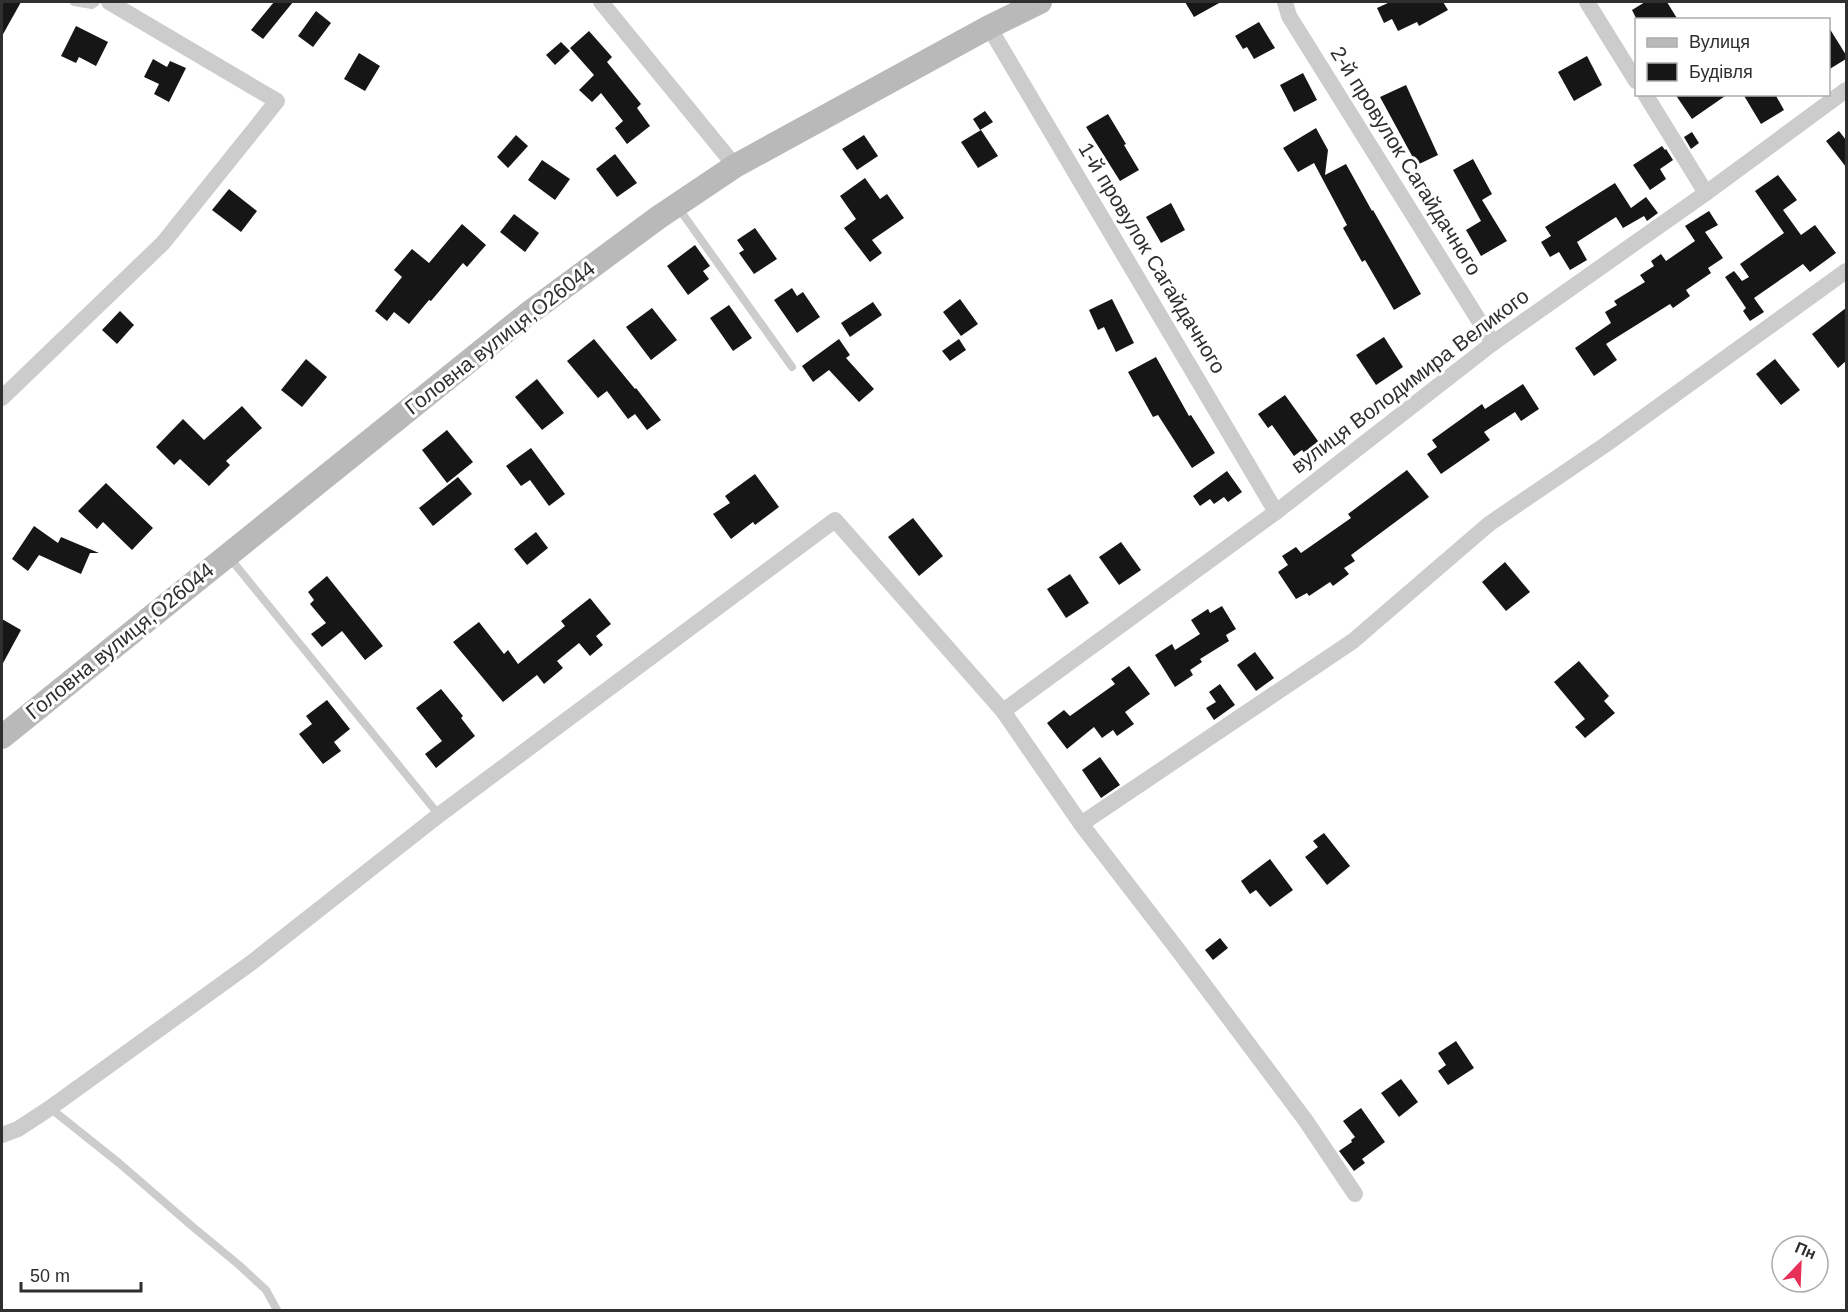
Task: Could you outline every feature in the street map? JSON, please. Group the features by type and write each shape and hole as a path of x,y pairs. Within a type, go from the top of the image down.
{"main road":[{"name":"Головна вулиця,О26044","path":"2,737 525,316 677,206 735,166 989,27 1040,2"}],"street":[{"path":"2,398 163,243 277,101 109,2"},
{"path":"601,2 735,166"},
{"name":"2-й провулок Сагайдачного","path":"1285,2 1288,16 1492,343"},
{"path":"1587,2 1635,79"},
{"name":"1-й провулок Сагайдачного","path":"989,27 1276,512"},
{"name":"вулиця Володимира Великого","path":"1003,711 1276,512 1492,343 1707,193 1846,90"},
{"path":"1646,96 1707,193"},
{"path":"1080,824 1353,641 1489,524 1605,445 1846,272"},
{"path":"2,1135 18,1129 50,1108 251,963 439,815 835,520 1003,711 1080,824 1306,1120 1354,1194"}],"lane":[{"path":"75,2 92,5 96,2"},
{"path":"677,206 792,367"},
{"path":"227,554 439,815"},
{"path":"50,1108 239,1264 266,1290 277,1311"}],"building":[{"path":"2,2 21,2 2,36"},
{"path":"274,2 293,2 263,39 251,30"},
{"path":"1185,2 1221,2 1194,17"},
{"path":"1390,2 1443,2 1448,10 1419,26 1417,22 1398,31 1392,19 1384,23 1377,8"},
{"path":"1645,2 1667,2 1677,18 1636,18 1632,10"},
{"path":"316,11 331,23 313,47 298,36"},
{"path":"1259,22 1275,48 1254,59 1247,47 1243,49 1235,36"},
{"path":"76,26 108,42 96,66 79,57 76,63 61,56"},
{"path":"1830,29 1846,55 1846,59 1830,69"},
{"path":"589,31 612,57 607,62 641,104 637,108 650,126 627,144 615,128 623,121 601,93 592,102 579,90 594,75 570,48"},
{"path":"561,42 570,51 555,65 546,55"},
{"path":"359,53 380,66 365,91 344,79"},
{"path":"1587,56 1602,85 1574,101 1558,72"},
{"path":"153,59 167,67 170,61 186,68 169,102 154,94 159,84 144,77"},
{"path":"1303,73 1317,100 1294,112 1280,85"},
{"path":"1406,85 1438,155 1417,165 1380,97"},
{"path":"1676,96 1725,96 1692,119"},
{"path":"1744,96 1776,96 1784,110 1761,124"},
{"path":"985,111 993,122 980,130 973,119"},
{"path":"1108,114 1139,170 1120,181 1086,127"},
{"path":"1316,128 1328,150 1325,175 1346,164 1421,294 1394,310 1365,260 1362,262 1343,228 1347,225 1314,163 1298,172 1283,148"},
{"path":"981,130 998,156 978,168 961,142"},
{"path":"1839,131 1846,140 1846,167 1826,141"},
{"path":"1692,132 1699,143 1691,149 1684,137"},
{"path":"516,135 528,146 508,168 497,157"},
{"path":"864,135 878,156 857,170 842,149"},
{"path":"1662,146 1673,160 1660,169 1666,179 1650,190 1633,165"},
{"path":"615,154 637,183 617,197 596,169"},
{"path":"1473,159 1492,194 1482,200 1507,241 1481,256 1466,230 1481,221 1453,170"},
{"path":"542,160 570,179 555,200 528,180"},
{"path":"1778,175 1797,200 1783,210 1801,235 1815,225 1836,253 1810,272 1803,264 1754,298 1764,312 1750,321 1743,311 1746,308 1725,277 1734,271 1742,281 1749,277 1740,264 1784,233 1755,191"},
{"path":"865,178 880,199 887,194 904,218 872,240 882,253 870,262 844,228 856,219 840,196"},
{"path":"1615,183 1631,208 1646,197 1658,213 1647,221 1644,216 1623,228 1616,217 1577,242 1587,260 1570,270 1559,252 1550,257 1541,242 1551,236 1545,227"},
{"path":"229,189 257,211 241,232 212,210"},
{"path":"1171,203 1185,230 1161,243 1146,217"},
{"path":"1709,211 1718,225 1705,232 1723,258 1708,268 1711,273 1686,290 1690,296 1673,308 1670,304 1606,344 1617,360 1594,376 1575,348 1611,323 1605,312 1617,305 1614,301 1645,282 1640,275 1654,266 1651,261 1661,254 1666,261 1695,241 1685,226"},
{"path":"514,214 539,233 525,252 500,232"},
{"path":"462,224 486,245 467,267 463,263 409,324 394,312 387,321 375,311 402,277 394,270 412,249 429,263"},
{"path":"755,228 777,259 754,274 739,253 744,250 737,240"},
{"path":"695,245 710,266 703,271 709,279 688,295 667,266"},
{"path":"792,288 797,296 803,292 820,317 797,333 774,300"},
{"path":"960,299 978,324 961,336 943,312"},
{"path":"1112,299 1134,343 1116,352 1104,327 1098,330 1089,310"},
{"path":"873,302 882,315 850,337 841,323"},
{"path":"729,305 752,338 733,351 710,318"},
{"path":"652,308 677,340 651,360 626,327"},
{"path":"1846,308 1846,361 1838,368 1812,334"},
{"path":"120,311 134,325 117,344 102,330"},
{"path":"1384,337 1403,367 1376,385 1356,355"},
{"path":"594,339 661,420 647,430 635,414 628,419 607,391 598,398 567,361"},
{"path":"839,339 850,355 846,358 874,389 859,402 829,370 813,382 802,366"},
{"path":"959,339 966,350 950,361 942,351"},
{"path":"1156,357 1189,416 1191,415 1215,453 1192,468 1158,415 1153,417 1128,372"},
{"path":"306,359 327,377 302,407 281,390"},
{"path":"1775,359 1800,390 1781,405 1756,374"},
{"path":"537,379 564,413 542,430 515,397"},
{"path":"1523,384 1539,409 1521,421 1515,412 1484,432 1490,440 1441,474 1427,454 1437,447 1432,440 1482,404 1485,409"},
{"path":"1285,395 1323,448 1308,458 1302,450 1294,456 1272,425 1268,428 1258,414"},
{"path":"242,406 262,428 226,461 230,465 209,486 180,459 174,465 156,447 183,419 204,440"},
{"path":"447,430 473,462 447,483 422,450"},
{"path":"531,448 565,494 549,506 530,480 521,486 506,466"},
{"path":"1407,470 1429,497 1351,555 1355,561 1344,568 1349,574 1333,586 1330,582 1309,596 1307,593 1296,599 1278,572 1288,565 1282,556 1296,547 1301,553 1351,518 1348,514"},
{"path":"1227,471 1242,492 1228,502 1224,497 1214,504 1210,499 1200,506 1193,496"},
{"path":"755,474 779,507 755,525 753,522 731,539 713,514 730,503 725,496"},
{"path":"458,477 472,494 433,526 419,508"},
{"path":"106,483 153,528 132,550 103,522 97,529 78,511"},
{"path":"913,518 943,556 919,576 888,537"},
{"path":"34,526 58,543 61,537 99,553 90,553 81,574 39,555 28,571 12,559"},
{"path":"536,532 548,548 527,565 514,549"},
{"path":"1121,542 1141,570 1119,585 1099,557"},
{"path":"1505,562 1530,592 1506,611 1482,582"},
{"path":"1070,574 1089,603 1066,618 1047,589"},
{"path":"327,576 383,646 365,660 342,631 322,647 311,634 326,623 310,604 314,600 308,592"},
{"path":"590,598 611,624 596,636 603,645 590,656 579,643 557,661 563,668 544,684 537,675 503,702 453,642 479,622 504,654 508,650 518,664 565,626 561,621"},
{"path":"1222,606 1236,629 1226,635 1229,641 1200,659 1202,662 1190,670 1193,675 1175,687 1155,655 1172,644 1175,650 1200,634 1191,620 1208,609 1210,613"},
{"path":"2,619 21,630 2,665"},
{"path":"1255,652 1274,678 1256,691 1237,665"},
{"path":"1579,661 1609,696 1604,701 1615,713 1585,738 1575,727 1585,719 1554,682"},
{"path":"1129,666 1150,694 1125,712 1134,724 1117,736 1113,730 1102,738 1094,727 1067,749 1047,723 1064,710 1070,716 1115,684 1111,679"},
{"path":"1220,684 1235,705 1214,720 1206,708 1216,702 1209,692"},
{"path":"441,689 463,716 461,718 475,736 436,768 425,754 442,741 416,708"},
{"path":"327,700 350,729 334,742 341,751 323,764 299,734 312,724 306,716"},
{"path":"1100,757 1120,785 1101,798 1082,770"},
{"path":"1324,833 1350,866 1327,885 1305,857 1318,847 1313,841"},
{"path":"1270,859 1293,890 1270,907 1256,890 1250,894 1241,881"},
{"path":"1220,938 1228,948 1213,960 1205,950"},
{"path":"1456,1041 1474,1068 1448,1085 1438,1071 1446,1065 1438,1053"},
{"path":"1401,1079 1418,1102 1399,1117 1381,1093"},
{"path":"1361,1108 1385,1142 1362,1159 1365,1163 1354,1171 1339,1151 1355,1137 1343,1121"}]}
